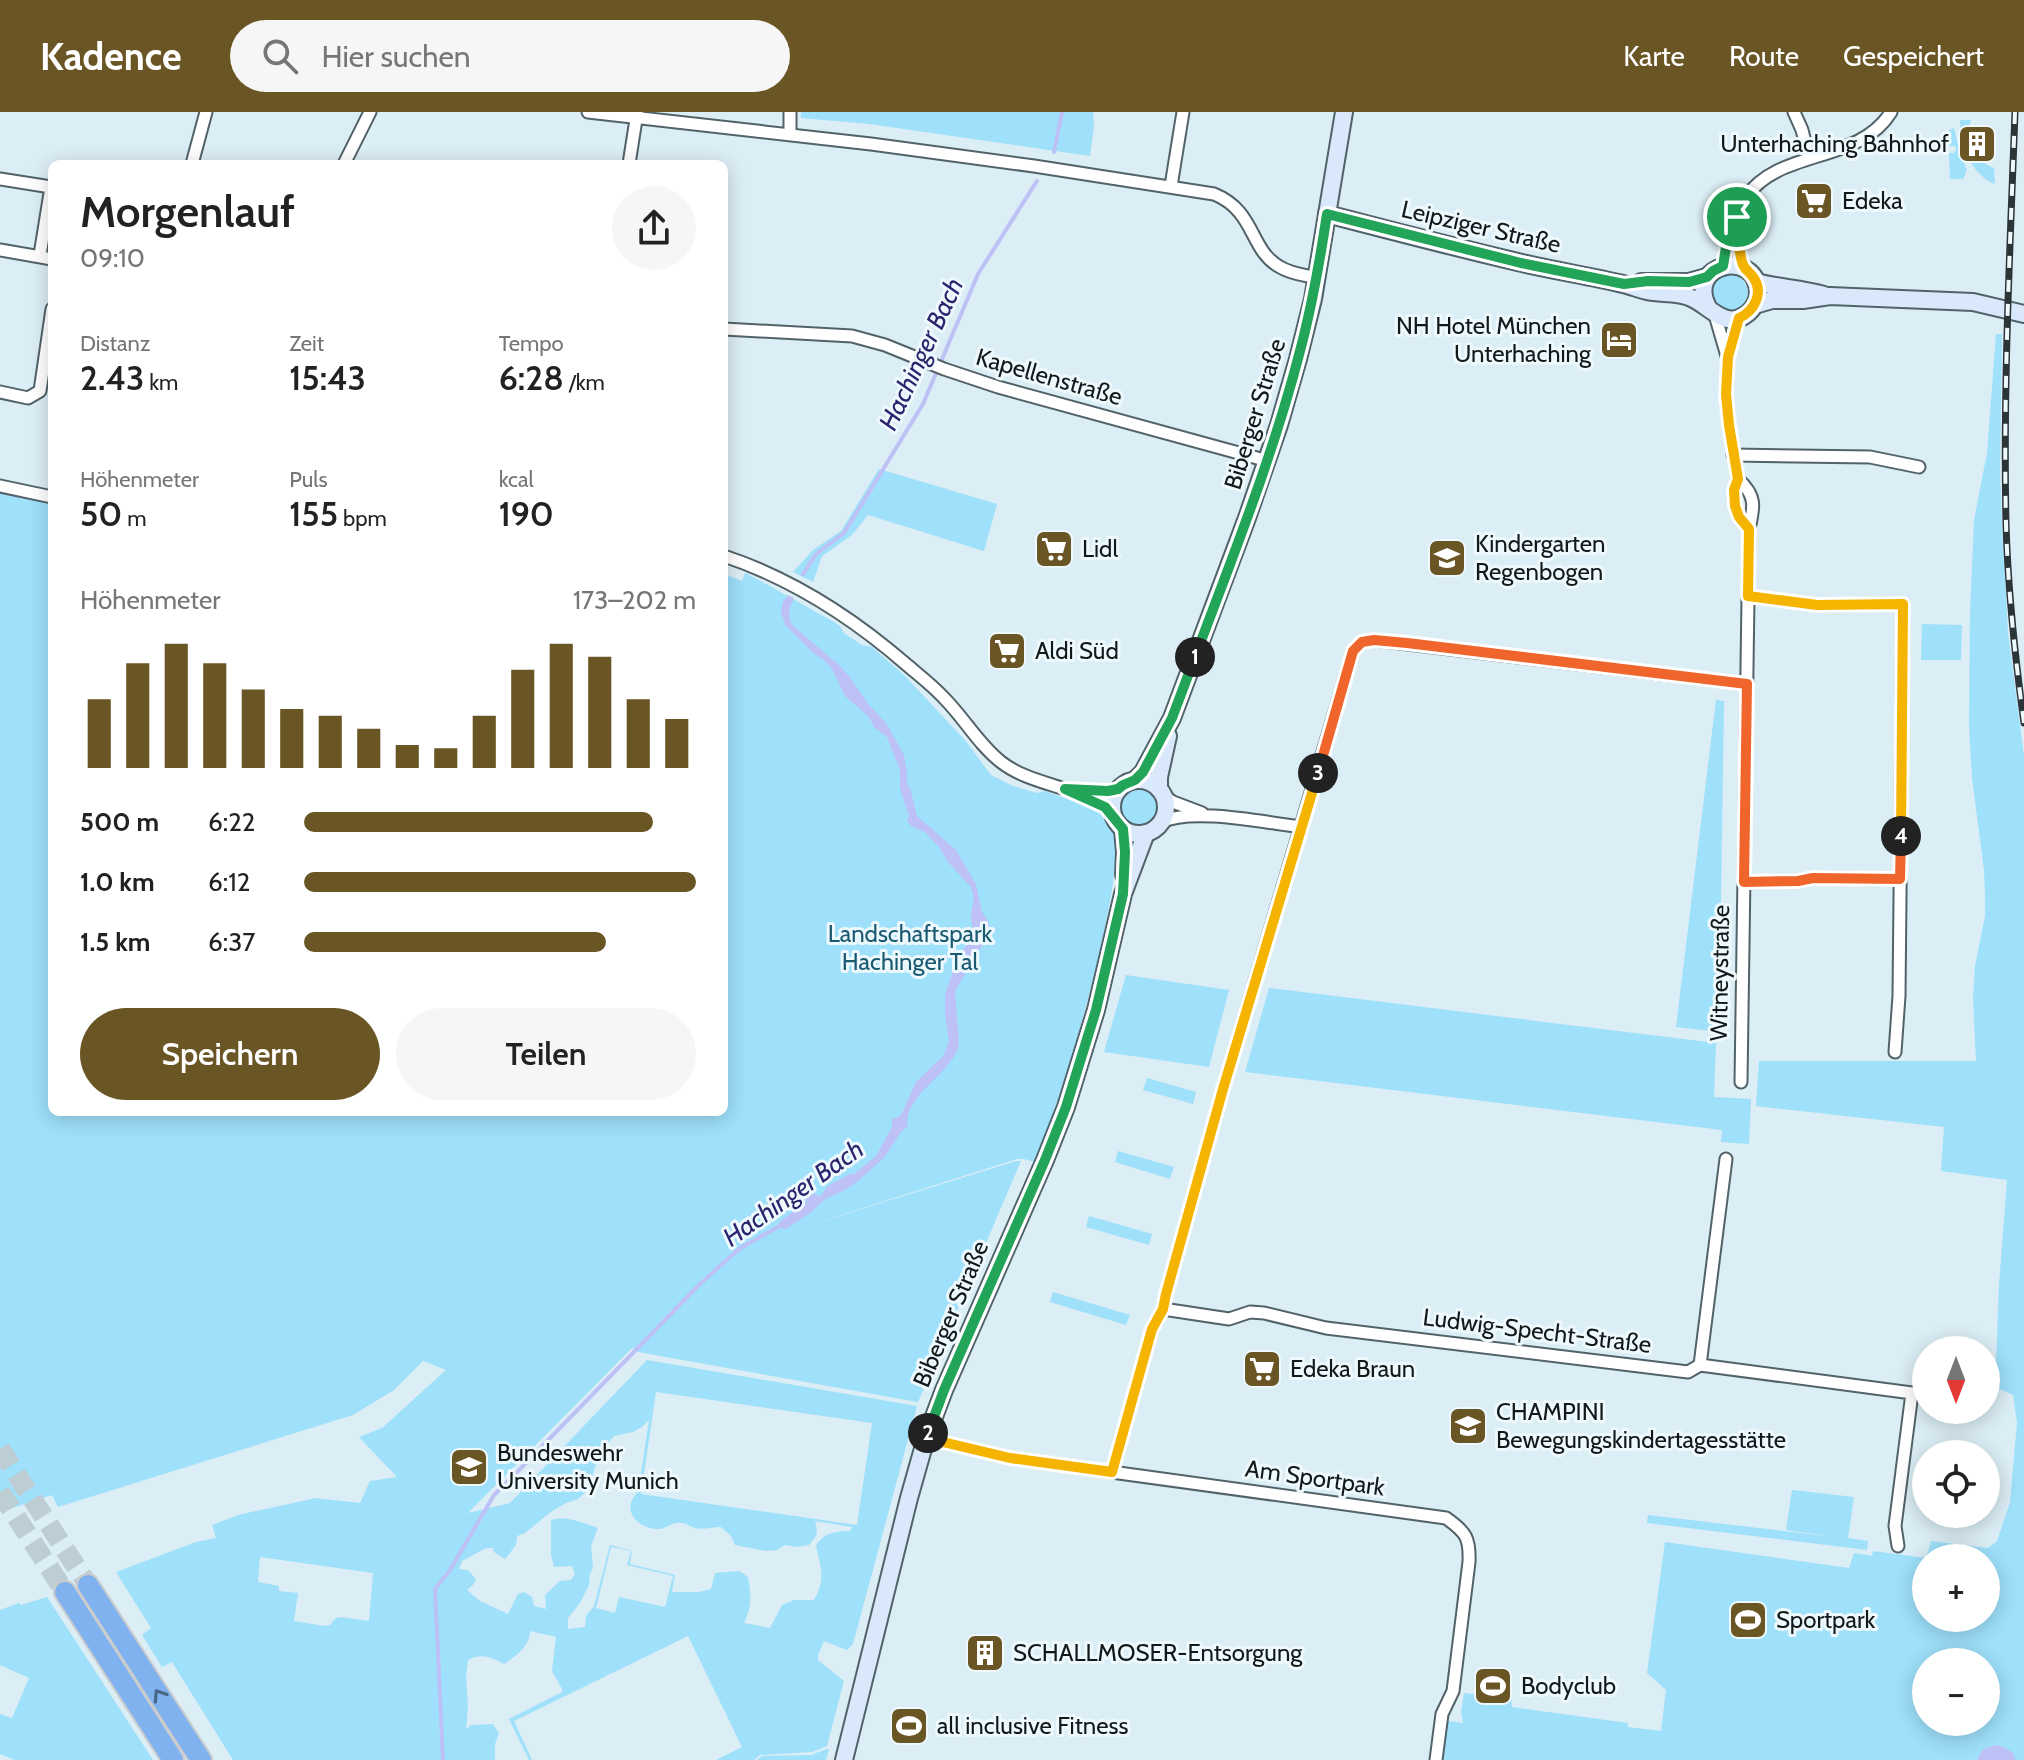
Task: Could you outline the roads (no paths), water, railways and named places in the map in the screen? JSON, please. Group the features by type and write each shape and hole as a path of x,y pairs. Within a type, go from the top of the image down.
{"highway":[{"path":"88,1585 201,1760"},
{"path":"65,1592 173,1760"}],"main road":[{"name":"Biberger Straße","path":"1135,780 1143,772 1172,718 1268,461 1298,359 1317,278 1344,112"},
{"name":"Leipziger Straße","path":"1327,214 1521,263 1647,291 1689,297 1712,312"},
{"path":"1755,305 1756,282 1744,268 1723,266 1707,277 1703,293 1712,312 1722,318 1739,318 1755,305 1772,300 1830,296 1973,302 2024,314"},
{"name":"Leipziger Straße","path":"1624,284 1689,282 1707,277"},
{"path":"1756,282 1803,288 1830,296"},
{"name":"Biberger Straße","path":"1162,792 1159,777 1172,718"},
{"path":"1135,780 1152,783 1162,792 1166,805 1161,822 1146,833 1130,833 1123,829 1112,813 1113,796 1123,785 1135,780"},
{"name":"Biberger Straße","path":"1123,829 1123,894"},
{"name":"Biberger Straße","path":"844,1760 926,1438 1066,1107 1096,1010 1123,894 1146,833"}],"street":[{"path":"193,160 206,112"},
{"path":"346,160 370,112"},
{"path":"588,112 790,134 1034,166 1214,194 1227,200 1247,220 1262,249 1280,268 1317,278"},
{"path":"790,112 790,134"},
{"path":"1171,186 1183,112"},
{"path":"1794,112 1809,158"},
{"path":"1723,266 1728,235 1740,206 1762,180 1776,171 1858,142 1880,127 1891,112"},
{"path":"630,160 637,115"},
{"path":"0,179 48,187"},
{"path":"1737,217 1744,268"},
{"path":"0,250 46,257 48,229"},
{"name":"Witneystraße","path":"1712,312 1728,357"},
{"name":"Witneystraße","path":"1739,318 1728,357 1726,394 1738,479 1734,490 1735,506 1749,529"},
{"name":"Kapellenstraße","path":"728,329 852,336 1015,392 1268,461"},
{"path":"0,392 28,398 40,391 48,336"},
{"path":"1733,455 1870,457 1919,467"},
{"name":"Witneystraße","path":"1738,479 1748,488 1753,508 1749,529 1741,1082"},
{"path":"0,486 48,496"},
{"path":"728,558 787,582 857,625 943,696 1002,763 1105,807 1112,813"},
{"path":"1748,596 1817,605 1903,604 1899,996 1895,1052"},
{"path":"1112,1472 1152,1329 1163,1309 1223,1089 1353,651 1362,642 1374,640 1747,684"},
{"path":"1065,789 1118,789"},
{"path":"1162,792 1173,802 1210,816"},
{"path":"1161,822 1171,818 1210,816 1302,827"},
{"path":"1744,882 1813,878 1900,879"},
{"path":"1700,1365 1726,1159"},
{"name":"Ludwig-Specht-Straße","path":"1163,1309 1229,1319 1250,1312 1264,1313 1326,1328 1688,1372 1700,1365 1912,1393 1895,1526 1898,1546"},
{"name":"Am Sportpark","path":"926,1438 1010,1458 1446,1518 1465,1533 1470,1546 1453,1691 1442,1714 1436,1760"}],"waterway":[{"name":"Hachinger Bach","path":"1054,152 1062,112"},
{"name":"Hachinger Bach","path":"803,574 816,554 844,533 923,404 978,274 1037,181"},
{"name":"Hachinger Bach","path":"443,1760 435,1589 450,1570 494,1495 698,1286 739,1249 783,1224"}],"tunnel":[{"path":"0,1449 88,1585"},
{"path":"0,1492 65,1592"}],"railway":[{"path":"2015,112 2005,473 2008,574 2024,723"}],"place":[{"name":"Unterhaching Bahnhof","path":"1977,144"},
{"name":"Edeka","path":"1814,201"},
{"name":"NH Hotel München Unterhaching","path":"1619,340"},
{"name":"Lidl","path":"1054,549"},
{"name":"Kindergarten Regenbogen","path":"1447,558"},
{"name":"Aldi Süd","path":"1007,651"},
{"name":"Edeka Braun","path":"1262,1369"},
{"name":"CHAMPINI Bewegungskindertagesstätte","path":"1468,1426"},
{"name":"Bundeswehr University Munich","path":"469,1467"},
{"name":"Sportpark","path":"1748,1620"},
{"name":"SCHALLMOSER-Entsorgung","path":"985,1653"},
{"name":"Bodyclub","path":"1493,1686"},
{"name":"all inclusive Fitness","path":"909,1726"}],"park label":[{"name":"Landschaftspark Hachinger Tal","path":"910,948"}]}
